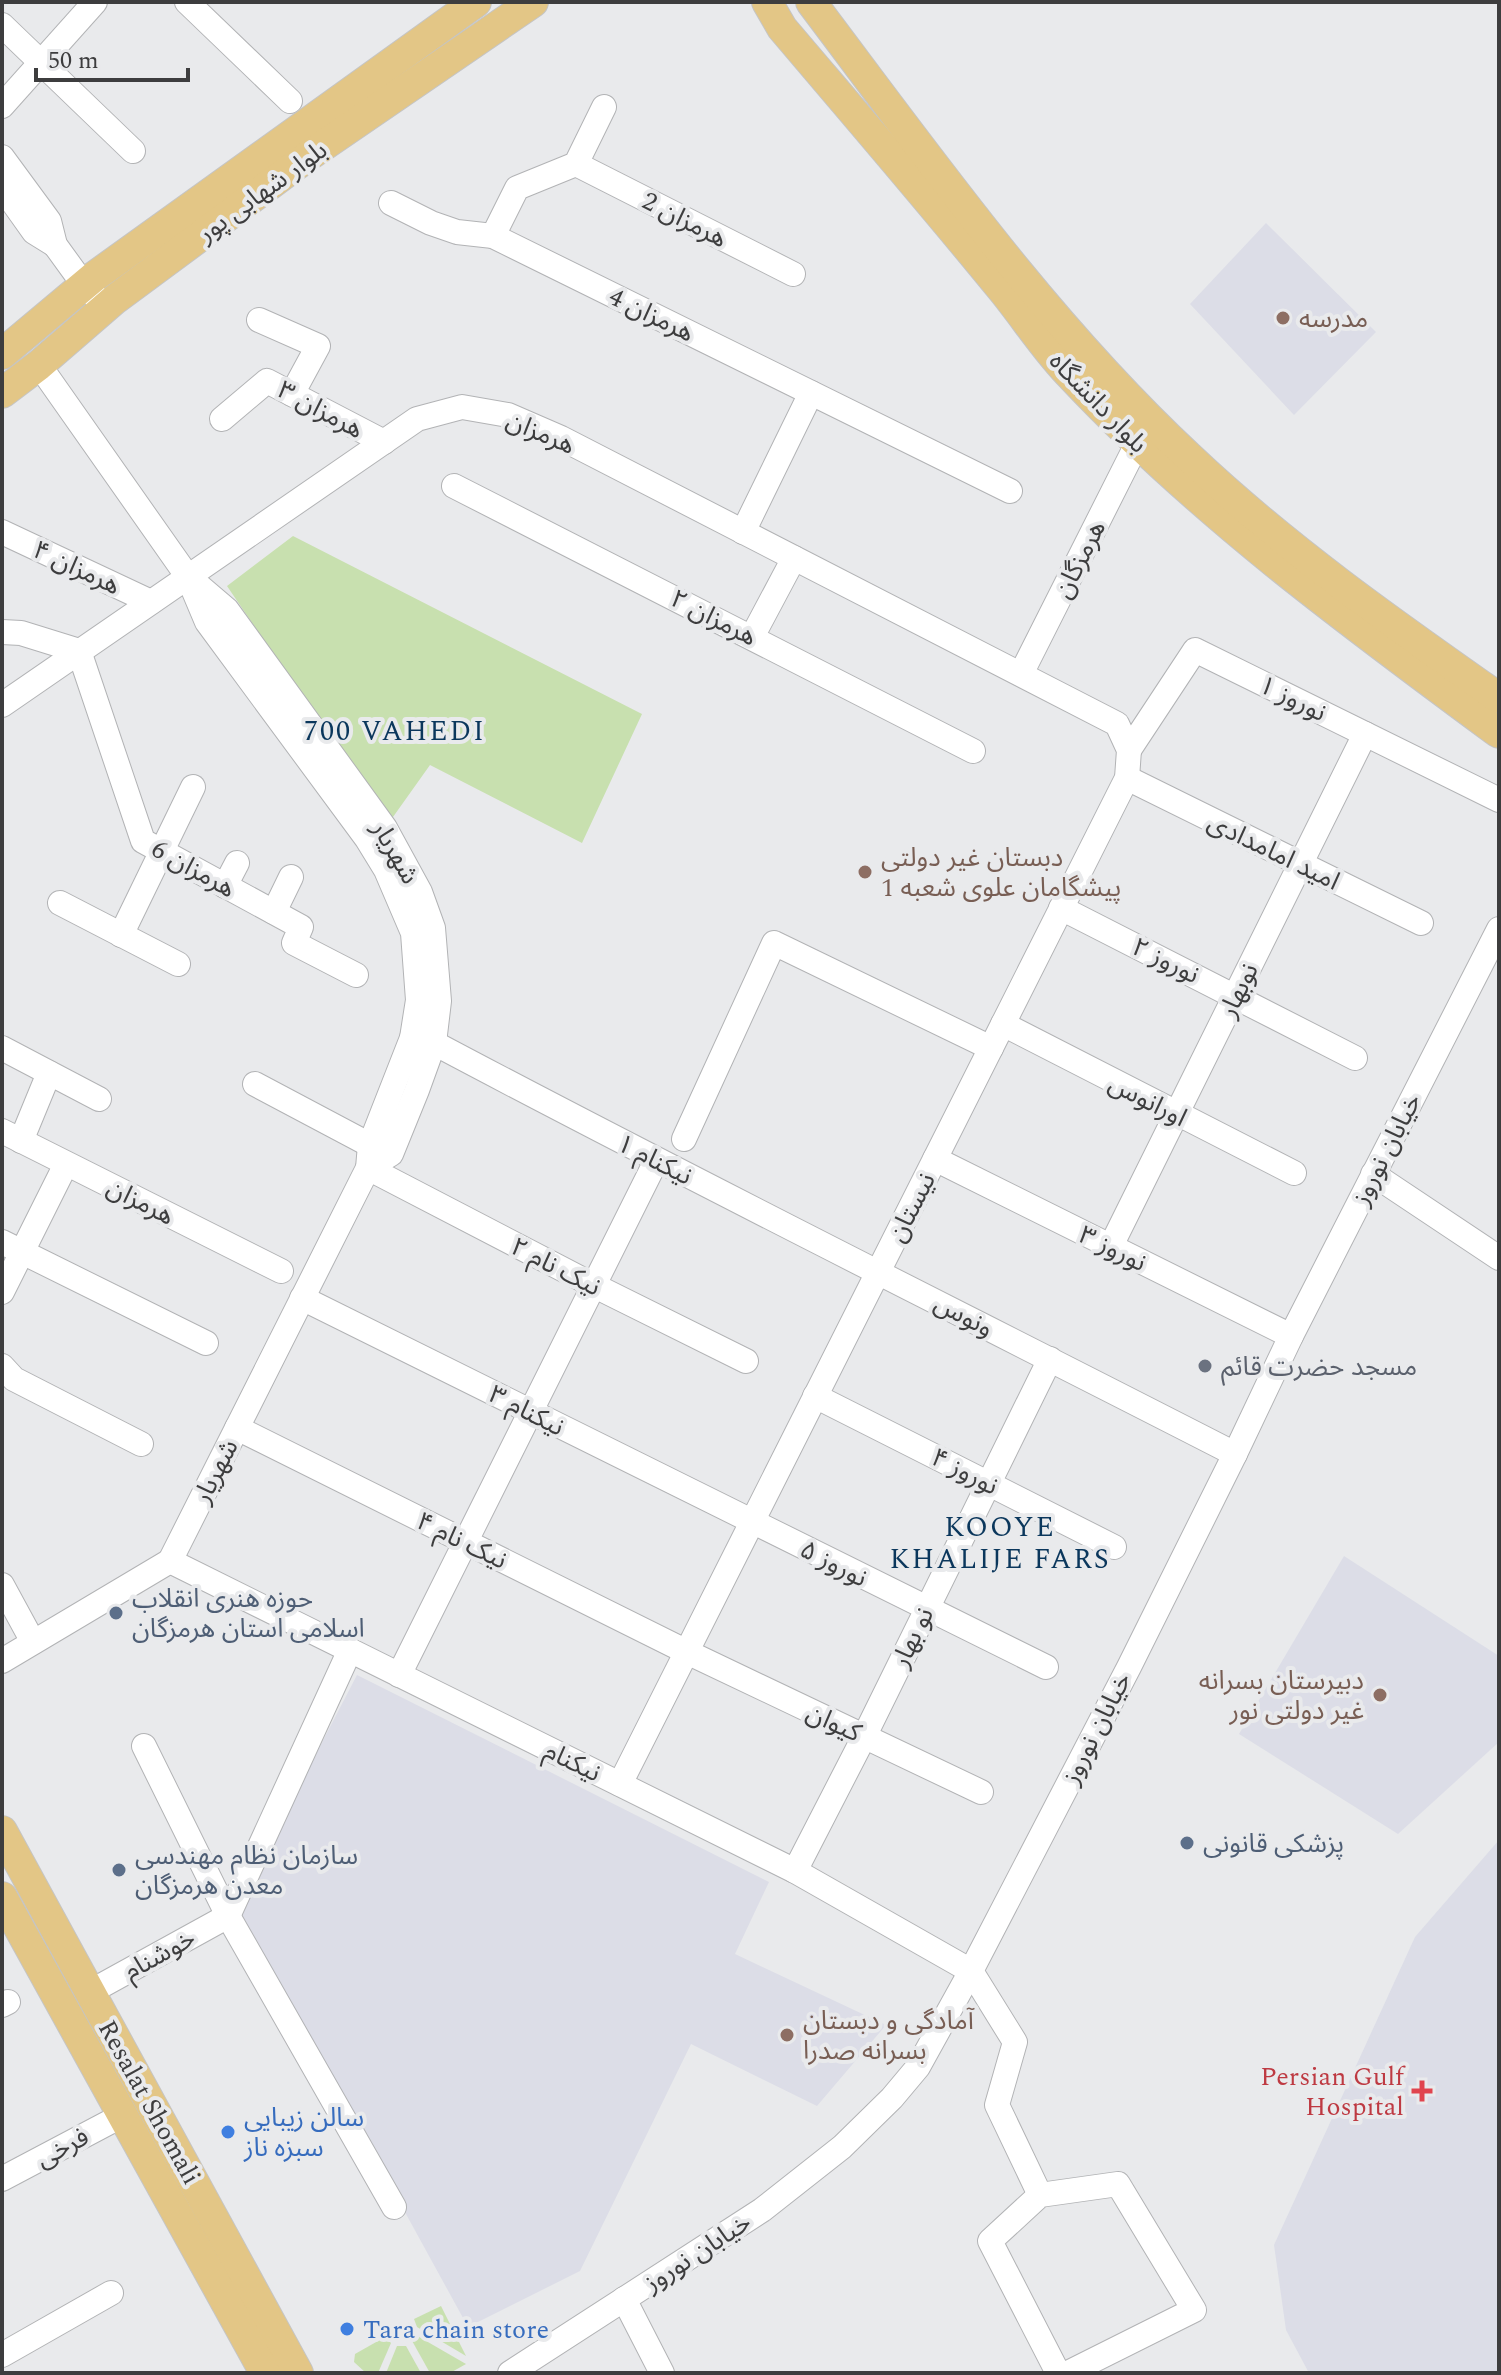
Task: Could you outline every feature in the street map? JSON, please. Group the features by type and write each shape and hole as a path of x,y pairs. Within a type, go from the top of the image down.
{"main road":[{"name":"بلوار شهابی پور","path":"10,347 84,285 476,2"},
{"name":"بلوار شهابی پور","path":"2,393 106,307 311,154 533,2"},
{"name":"بلوار دانشگاه","path":"767,2 782,28 1002,289 1069,375 1137,444 1253,546 1370,638 1499,733"},
{"name":"بلوار دانشگاه","path":"811,2 1021,273 1093,359 1188,457 1296,549 1400,629 1499,698"},
{"path":"10,347 39,365"},
{"name":"Resalat Shomali","path":"2,1831 298,2373"},
{"name":"Resalat Shomali","path":"2,1897 265,2373"}],"street":[{"path":"2,106 95,2"},
{"path":"187,2 290,101"},
{"path":"2,25 133,151"},
{"path":"493,236 517,188 576,164 604,107"},
{"path":"2,157 49,221 55,245 84,285 106,307"},
{"name":"هرمزان 2","path":"576,164 793,274"},
{"path":"2,187 34,232 55,245"},
{"name":"هرمزان 4","path":"391,203 457,232 493,236 1010,491"},
{"path":"259,320 318,346 292,394"},
{"name":"شهریار","path":"39,365 188,577 227,610 385,828 420,892 433,928 439,1001 423,1040 417,1090 391,1154 369,1156 302,1298 170,1561"},
{"name":"هرمزان ۳","path":"222,419 267,381 384,442"},
{"path":"743,532 811,393"},
{"name":"هرمزان","path":"2,705 417,419 462,407 508,415 561,438 1021,674"},
{"name":"هرمزگان","path":"1021,674 1137,444"},
{"name":"هرمزان ۲","path":"454,486 973,751"},
{"name":"هرمزان ۴","path":"2,532 151,602"},
{"path":"752,637 794,558"},
{"path":"2,632 21,633 79,651"},
{"name":"نوروز ۱","path":"1129,750 1195,650 1499,800"},
{"name":"هرمزان 6","path":"79,651 143,841 301,927 294,943 356,975"},
{"path":"1021,674 1117,724 1129,750"},
{"name":"نوبهار","path":"1111,1246 1365,734"},
{"name":"نیستان","path":"620,1784 1127,778 1129,750"},
{"name":"امید امامدادی","path":"1127,778 1421,923"},
{"path":"121,935 193,787"},
{"path":"225,886 237,863"},
{"path":"274,912 291,877"},
{"path":"60,903 178,964"},
{"name":"نوروز ۲","path":"1061,908 1355,1058"},
{"name":"خیابان نوروز","path":"510,2373 762,2210 842,2147 892,2098 918,2067 1129,1667 1291,1336 1499,929"},
{"path":"684,1139 774,943 991,1048"},
{"name":"اورانوس","path":"1003,1024 1294,1173"},
{"name":"نیکنام ۱","path":"423,1040 656,1161 879,1271"},
{"path":"2,1048 99,1099"},
{"path":"11,1136 49,1073"},
{"name":"نیک نام ۲","path":"255,1084 369,1156 593,1285 746,1361"},
{"name":"هرمزان","path":"11,1136 281,1271"},
{"name":"نوروز ۳","path":"935,1159 1291,1336"},
{"path":"399,1675 656,1161"},
{"path":"2,1292 11,1247 66,1164"},
{"path":"1373,1174 1499,1258"},
{"path":"11,1247 206,1343"},
{"name":"ونوس","path":"879,1271 1050,1359"},
{"name":"نیکنام ۳","path":"302,1298 752,1522"},
{"path":"1050,1359 1235,1454"},
{"name":"نو بهار","path":"795,1871 1050,1359"},
{"path":"2,1366 14,1379 141,1444"},
{"name":"نوروز ۴","path":"815,1396 1114,1547"},
{"name":"نیک نام ۴","path":"237,1428 687,1652"},
{"name":"نوروز ۵","path":"752,1522 1046,1667"},
{"path":"2,1661 170,1561"},
{"name":"نیکنام","path":"170,1561 795,1871 971,1971"},
{"path":"2,1585 33,1642"},
{"path":"228,1916 350,1650"},
{"name":"کیوان","path":"687,1652 981,1792"},
{"path":"144,1746 228,1916 394,2207"},
{"name":"خوشنام","path":"90,1992 228,1916"},
{"path":"971,1971 1015,2042 997,2105 1040,2195"},
{"name":"فرخی","path":"2,2179 123,2115"},
{"path":"1058,2373 990,2241 1040,2195 1118,2184 1194,2310 1068,2373"},
{"path":"2,2355 111,2293"},
{"path":"624,2299 662,2373"}],"shaded area":[{"name":"مدرسه","path":"1266,223 1376,332 1294,415 1190,304"},
{"name":"دبیرستان بسرانه غیر دولتی نور","path":"1344,1556 1499,1656 1499,1742 1398,1834 1239,1734"},
{"path":"357,1675 769,1882 735,1954 886,2025 817,2106 691,2044 580,2271 468,2327 237,1906"},
{"name":"Persian Gulf Hospital","path":"1499,1840 1499,2373 1309,2373 1286,2330 1274,2245 1415,1937"}],"green space":[{"path":"293,536 642,714 582,843 430,765 388,824 227,586"},
{"path":"441,2306 466,2356 417,2327 414,2319"},
{"path":"414,2334 466,2364 450,2373 430,2373 411,2339"},
{"path":"385,2337 391,2343 378,2373 366,2373 354,2362 355,2354"},
{"path":"397,2346 406,2346 421,2373 386,2373"}],"place":[{"name":"مدرسه","path":"1283,318"},
{"name":"دبستان غیر دولتی پیشگامان علوی شعبه 1","path":"865,872"},
{"name":"مسجد حضرت قائم","path":"1205,1366"},
{"name":"حوزه هنری انقلاب اسلامی استان هرمزگان","path":"116,1613"},
{"name":"دبیرستان بسرانه غیر دولتی نور","path":"1380,1695"},
{"name":"پزشکی قانونی","path":"1187,1843"},
{"name":"سازمان نظام مهندسی معدن هرمزگان","path":"119,1870"},
{"name":"آمادگی و دبستان بسرانه صدرا","path":"787,2035"},
{"name":"Persian Gulf Hospital","path":"1422,2091"},
{"name":"سالن زیبایی سبزه ناز","path":"228,2132"},
{"name":"Tara chain store","path":"347,2329"}],"district":[{"name":"700 VAHEDI","path":"395,730"},
{"name":"KOOYE KHALIJE FARS","path":"1000,1542"}]}
